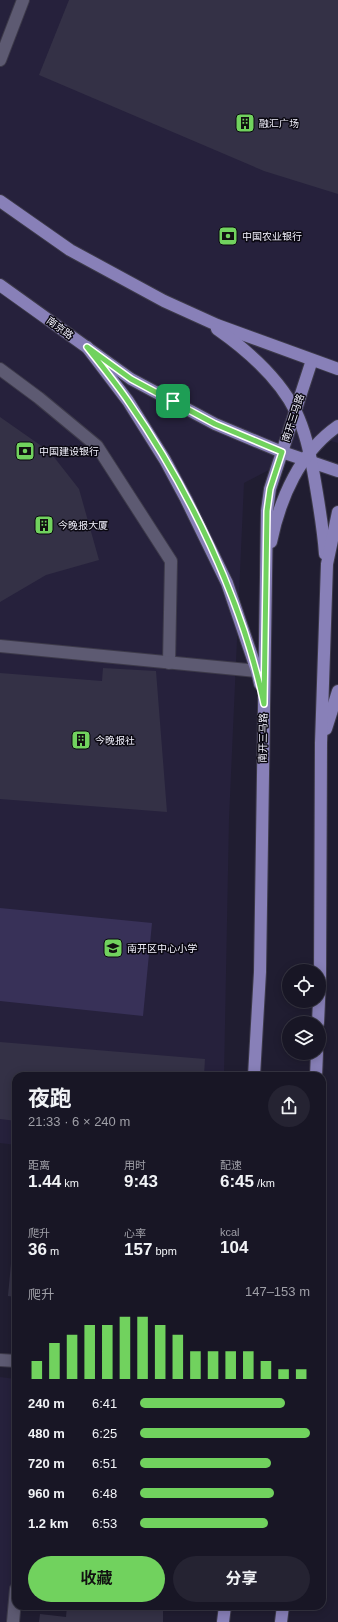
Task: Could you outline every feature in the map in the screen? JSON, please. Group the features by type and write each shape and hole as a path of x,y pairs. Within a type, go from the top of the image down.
{"main road":[{"path":"0,201 70,250 164,302 199,317 338,369"},
{"name":"南京路","path":"0,285 138,383 215,424 282,452 308,458 338,471"},
{"path":"199,317 230,338 251,357 284,394 295,411 304,432 308,458 319,505 327,578"},
{"path":"87,347 128,401 186,499 227,583 257,671 264,704"},
{"name":"南开三马路","path":"254,1072 260,972 267,511 270,489 312,360"},
{"path":"266,570 272,536 280,509 291,482 318,442 338,426"},
{"path":"318,1016 320,979 321,744 327,564 338,512"},
{"path":"321,744 338,691"},
{"path":"316,1072 317,1060"},
{"path":"223,1622 224,1610"},
{"path":"281,1622 282,1610"}],"street":[{"path":"0,60 23,0"},
{"path":"0,369 40,398 97,446 170,561 169,663"},
{"path":"0,646 257,671"},
{"path":"0,1360 12,1361"},
{"path":"13,1622 14,1610"}],"shaded area":[{"path":"0,0 338,0 338,443 327,440 244,483 229,819 224,1072 12,1072 12,1144 0,1143"},
{"path":"0,908 152,923 143,1016 0,1001"},
{"path":"0,1377 12,1378 13,1610 12,1622 0,1622"}],"building":[{"name":"融汇广场","path":"69,0 338,0 338,194 264,171 39,75"},
{"name":"今晚报大厦","path":"0,417 50,452 79,489 99,560 46,575 0,602"},
{"name":"今晚报社","path":"103,668 156,671 167,812 0,799 0,673 102,681"},
{"path":"0,1042 205,1059 204,1072 12,1072 12,1120 0,1119"},
{"path":"12,1253 12,1296 8,1296"},
{"path":"67,1610 163,1610 163,1622 39,1622 40,1614 66,1617"}],"place":[{"name":"融汇广场","path":"245,123"},
{"name":"中国农业银行","path":"228,236"},
{"name":"中国建设银行","path":"25,451"},
{"name":"今晚报大厦","path":"44,525"},
{"name":"今晚报社","path":"81,740"},
{"name":"南开区中心小学","path":"113,948"}],"route":[{"path":"87,347 131,379 173,401 215,424 282,452 270,489 267,511 264,704 257,671 227,583 207,540 164,460 128,401 87,347"}]}
